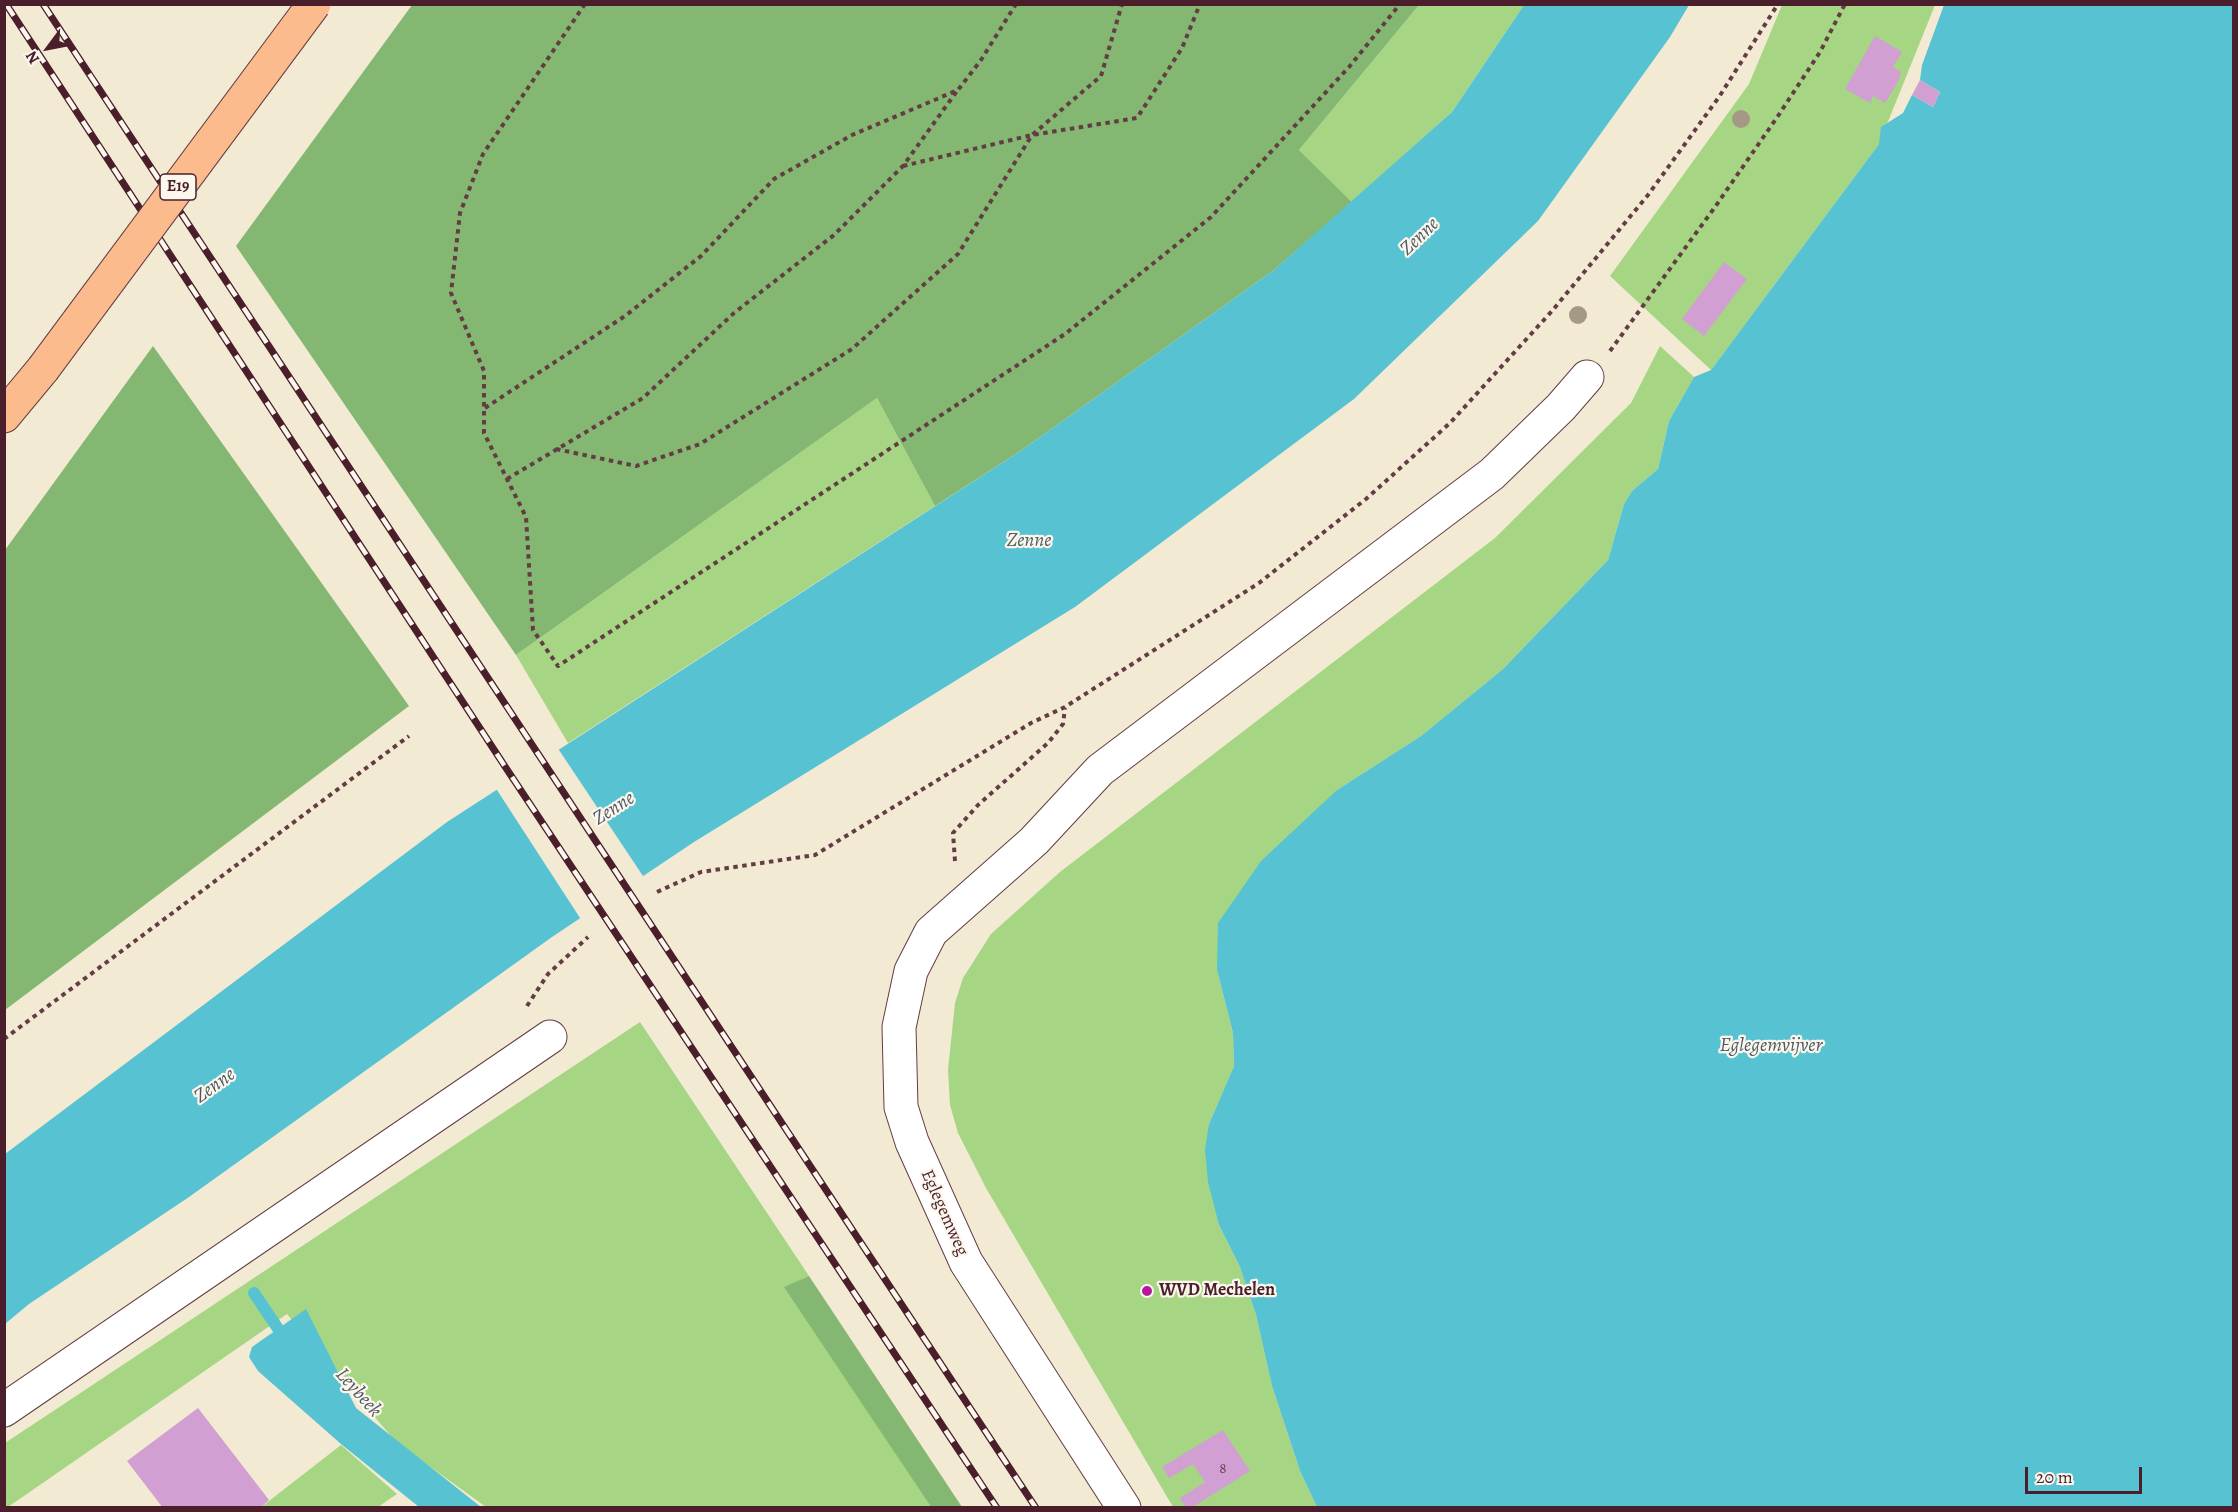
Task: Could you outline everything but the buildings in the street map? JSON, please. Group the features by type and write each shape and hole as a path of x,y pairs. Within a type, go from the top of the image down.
{"highway":[{"name":"E19","path":"4,416 43,369 314,4"}],"street":[{"name":"Eglegemweg","path":"1124,1508 966,1262 912,1142 902,1107 899,1027 911,971 931,932 1034,841 1100,770 1492,474 1561,407 1587,377"},
{"path":"4,1410 550,1037"}],"path":[{"path":"585,4 483,154 460,213 451,293 484,371 484,433 526,517 533,630 558,666 1065,334 1211,217 1349,67 1400,4"},
{"path":"507,479 643,398 734,313 834,235 903,166 981,60 1016,4"},
{"path":"556,449 636,466 700,444 852,349 958,254 1032,135 1101,76 1122,4"},
{"path":"903,166 1032,135 1137,118 1182,48 1200,4"},
{"path":"657,892 701,872 815,855 1030,723 1065,708 1259,583 1366,499 1450,423 1552,311 1648,195 1719,97 1778,4"},
{"path":"1587,377 1619,340 1722,198 1820,52 1845,4"},
{"path":"484,408 634,310 701,256 774,179 852,135 958,90"},
{"path":"968,898 953,855 953,833 978,805 1048,743 1063,724 1065,708"},
{"path":"4,1039 409,736"}],"green space":[{"path":"412,5 1419,5 1299,150 1352,202 1274,270 1022,450 935,506 877,398 516,655 236,246"},
{"path":"1419,5 1524,5 1452,112 1352,202 1299,150"},
{"path":"1782,5 1935,5 1879,144 1711,370 1610,276 1749,84"},
{"path":"153,346 409,706 5,1010 5,550"},
{"path":"1660,346 1694,377 1669,421 1658,469 1632,491 1624,504 1608,560 1503,669 1421,736 1337,790 1217,970 1233,1033 1234,1066 1209,1124 1219,1225 1240,1267 1256,1315 1272,1386 1300,1471 1317,1507 1173,1507 986,1188 958,1133 950,1105 948,1070 955,1003 963,978 991,934 1060,872 1495,538 1631,403"},
{"path":"877,398 935,506 568,743 516,655"},
{"path":"640,1022 809,1276 785,1287 931,1507 486,1507 396,1442 287,1314 5,1508 5,1443"},
{"path":"809,1276 962,1507 931,1507 784,1287"},
{"path":"341,1445 397,1494 378,1507 260,1508"}],"water":[{"name":"Zenne","path":"1524,5 1689,5 1670,37 1538,221 1354,399 1075,607 694,842 552,937 189,1197 29,1304 5,1324 5,1154 447,822 1022,450 1274,270 1452,112"},
{"name":"Eglegemvijver","path":"1944,5 2233,5 2233,1507 1317,1507 1300,1471 1272,1386 1256,1315 1240,1267 1219,1225 1208,1182 1205,1149 1209,1124 1234,1066 1233,1033 1217,970 1218,923 1261,861 1337,790 1421,736 1503,669 1608,560 1624,504 1632,491 1658,469 1669,421 1694,377 1711,370 1879,144 1881,127 1903,113 1912,95 1933,107 1940,92 1920,80 1922,65"},
{"path":"306,1309 356,1408 481,1507 419,1507 341,1444 258,1371 249,1357 252,1347"}],"pier":[{"path":"557,747 645,879 582,921 495,787"}],"waterway":[{"name":"Leybeek","path":"254,1293 287,1342"}],"railway":[{"path":"6,4 506,768 997,1508"},
{"path":"43,4 1036,1508"}],"place":[{"name":"WVD Mechelen","path":"1147,1291"}]}
